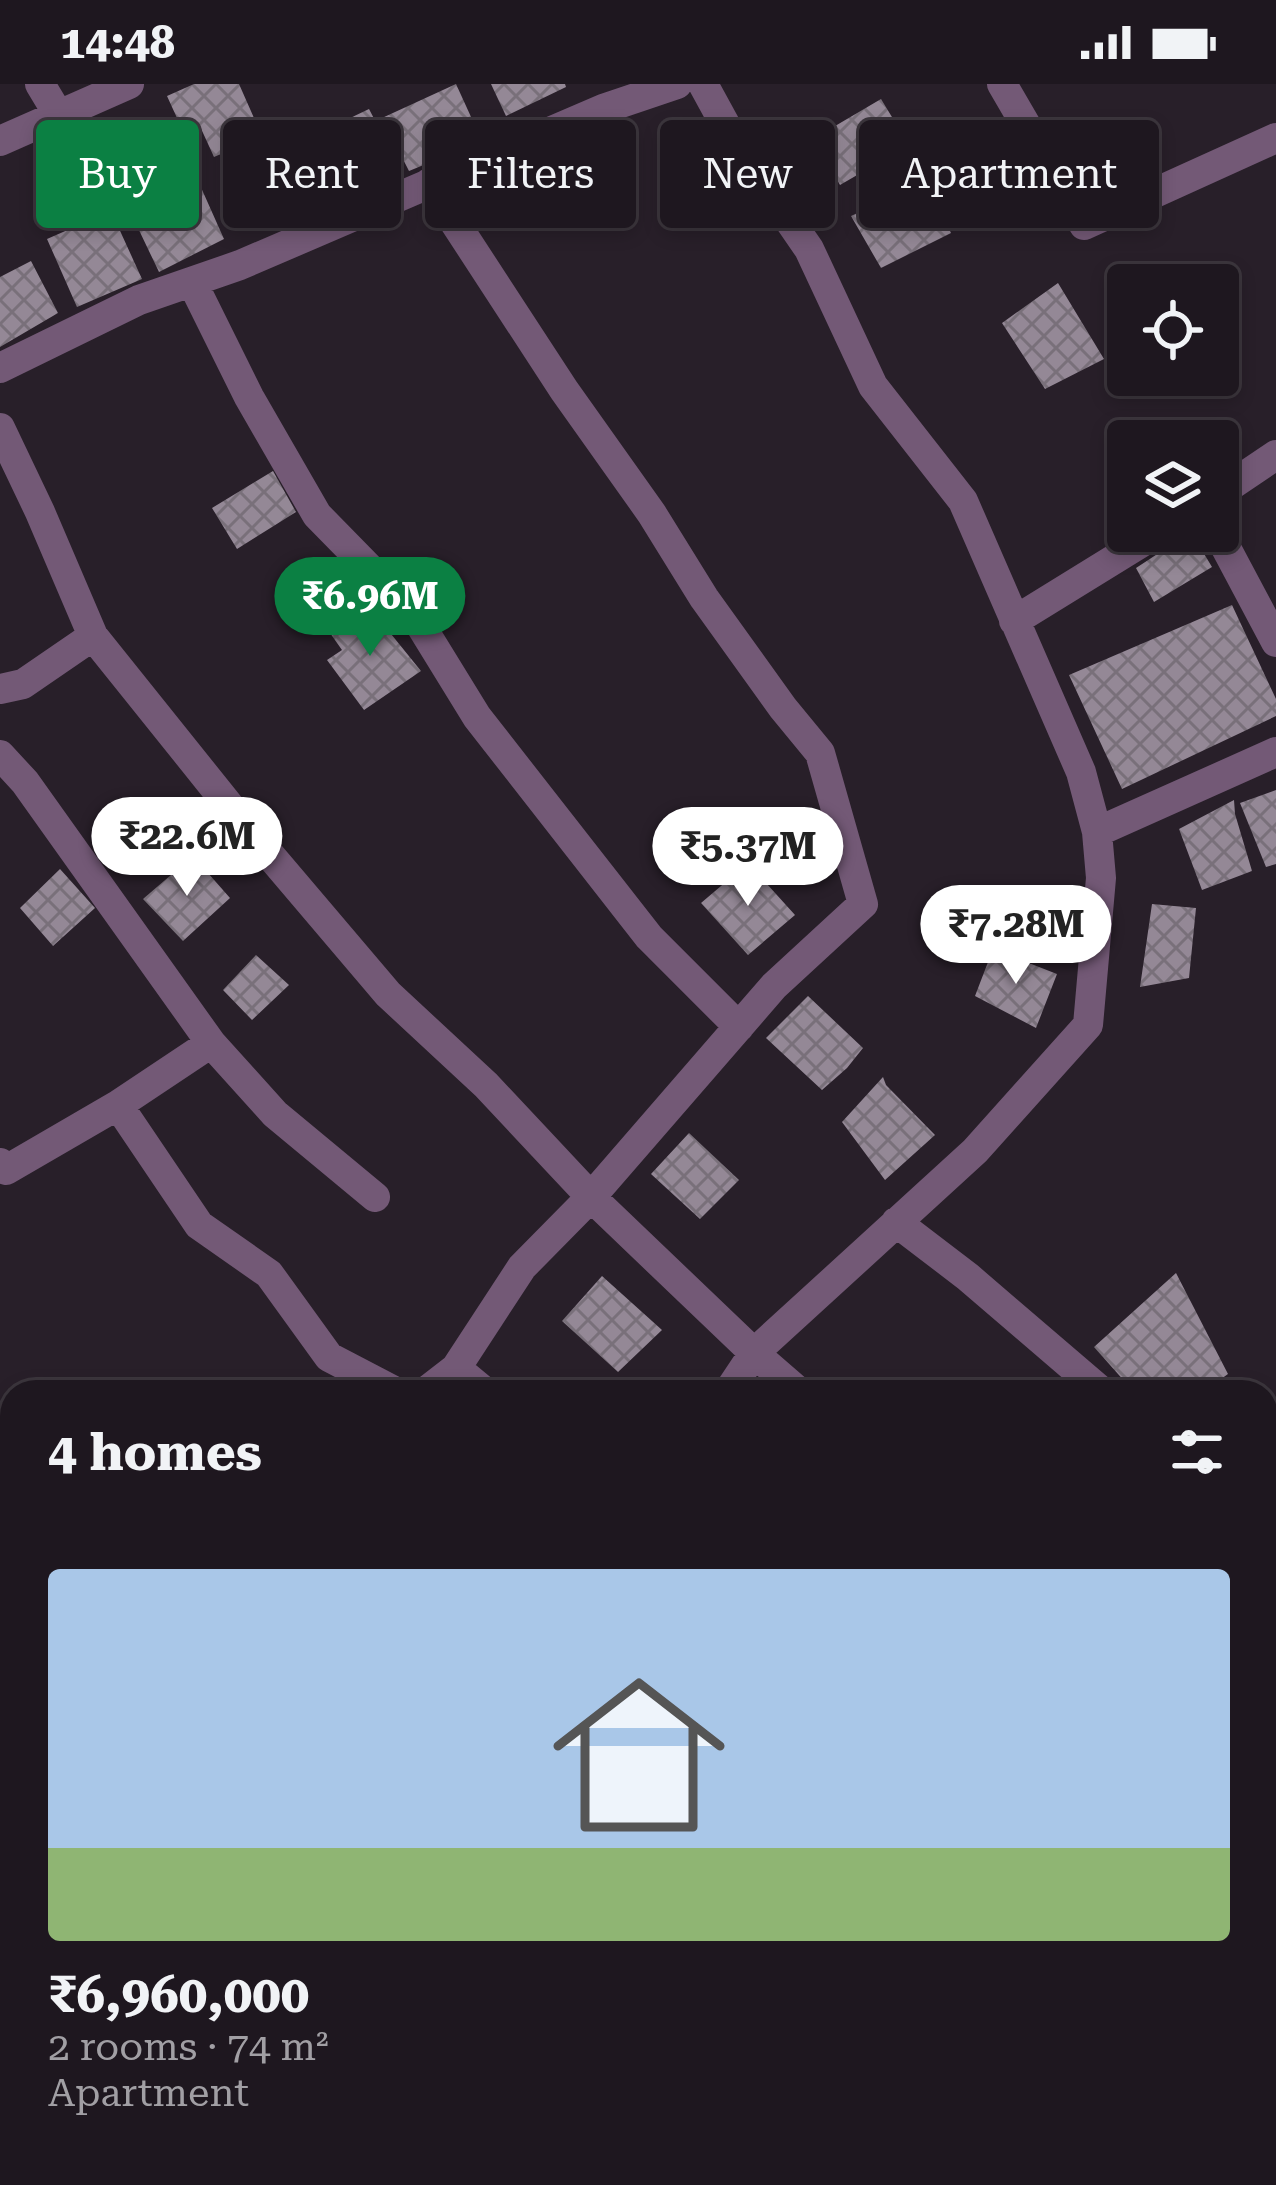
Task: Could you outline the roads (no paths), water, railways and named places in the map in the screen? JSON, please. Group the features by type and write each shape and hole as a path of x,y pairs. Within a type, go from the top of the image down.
{"street":[{"path":"40,84 58,114"},
{"path":"0,141 129,84"},
{"path":"577,120 677,84"},
{"path":"703,84 733,139 809,249 873,386 963,501 1081,772 1097,832 1101,878 1088,1025 975,1151 754,1354 736,1380"},
{"path":"1002,84 1084,225 1276,138"},
{"path":"0,368 139,300 240,265 425,185"},
{"path":"441,1380 456,1369 522,1267 592,1198 774,986 863,904 820,753 704,598 458,228"},
{"path":"192,282 249,398 317,515 413,614 477,716 649,937 740,1027"},
{"path":"0,428 93,636 247,828 388,994 486,1085 592,1198 785,1380"},
{"path":"1239,480 1276,455"},
{"path":"1014,621 1126,552"},
{"path":"1227,552 1276,642"},
{"path":"0,689 23,684 93,636"},
{"path":"1097,832 1276,752"},
{"path":"0,754 25,782 211,1043 275,1114 375,1197"},
{"path":"2,1169 118,1105 211,1043"},
{"path":"118,1105 199,1225 269,1274 328,1357 373,1380"},
{"path":"896,1222 1088,1380"},
{"path":"456,1369 470,1380"}]}
